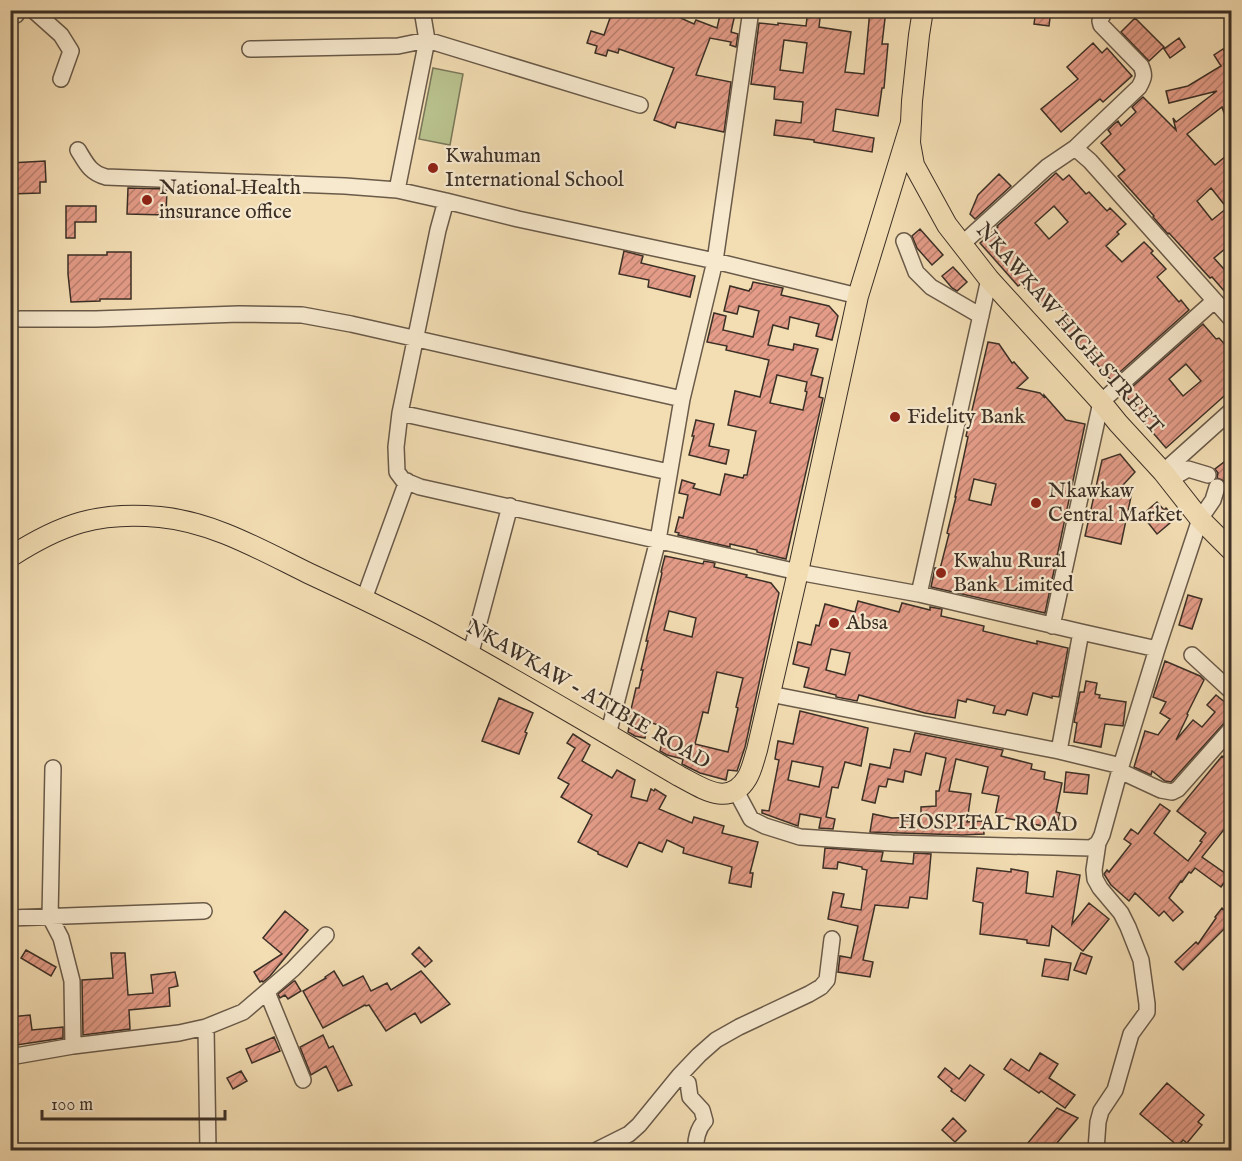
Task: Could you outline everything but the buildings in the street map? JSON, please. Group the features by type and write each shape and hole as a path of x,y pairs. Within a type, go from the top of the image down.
{"main road":[{"name":"NKAWKAW HIGH STREET","path":"923,10 910,143 914,165 947,225 989,279 1101,402 1166,476 1200,519 1232,551"},
{"path":"736,791 747,778 752,764 798,572 858,296 911,123"},
{"name":"NKAWKAW - ATIBIE ROAD","path":"10,557 42,538 86,520 122,515 163,517 199,524 364,599 431,633 704,789 726,795 736,791"}],"street":[{"path":"33,10 61,35 71,51 61,79"},
{"path":"397,190 427,40 422,10"},
{"path":"608,735 658,540 682,399 715,261 751,10"},
{"path":"962,244 1047,167 1076,148 1139,87 1144,79 1141,66 1101,25 1100,21 1105,10"},
{"path":"250,49 398,46 427,40 640,105"},
{"path":"1076,148 1232,320"},
{"path":"78,150 88,166 97,174 106,177 397,190 518,219 715,261 858,296"},
{"path":"446,201 400,412 396,447 397,472 403,480 420,487 798,572 920,594 1157,649"},
{"path":"904,241 916,272 931,287 981,316"},
{"path":"920,594 989,279"},
{"path":"1052,626 1101,402 1214,301"},
{"path":"20,319 239,314 302,315 415,338 682,399"},
{"path":"1166,476 1232,410"},
{"path":"400,412 669,472"},
{"name":"HOSPITAL ROAD","path":"736,791 751,819 800,837 892,843 1091,848 1098,843 1157,649 1200,519 1213,500 1212,481 1188,469 1166,476"},
{"path":"364,599 407,481"},
{"path":"470,656 510,506"},
{"path":"1059,750 1081,632"},
{"path":"1192,655 1232,692"},
{"path":"770,694 1059,750 1121,769 1161,790 1172,792 1178,789 1232,728"},
{"path":"53,768 50,917 61,938 72,981 73,1046"},
{"path":"1096,1150 1101,1111 1114,1090 1131,1034 1147,1012 1140,960 1128,927 1121,913 1095,879 1098,843"},
{"path":"10,918 204,911"},
{"path":"10,1057 73,1046 149,1038 206,1027 243,1012 293,969 326,935"},
{"path":"597,1150 628,1134 639,1125 679,1076 716,1040 821,987 827,980 832,939"},
{"path":"267,992 303,1080"},
{"path":"206,1027 208,1150"},
{"path":"679,1076 687,1083 690,1097 702,1110 705,1121 699,1127 698,1139 695,1143 696,1150"}],"green space":[{"path":"433,68 463,74 450,145 419,139"}],"place":[{"name":"Kwahuman International School","path":"433,168"},
{"name":"National Health insurance office","path":"147,200"},
{"name":"Fidelity Bank","path":"895,417"},
{"name":"Nkawkaw Central Market","path":"1036,503"},
{"name":"Kwahu Rural Bank Limited","path":"941,573"},
{"name":"Absa","path":"834,623"}]}
